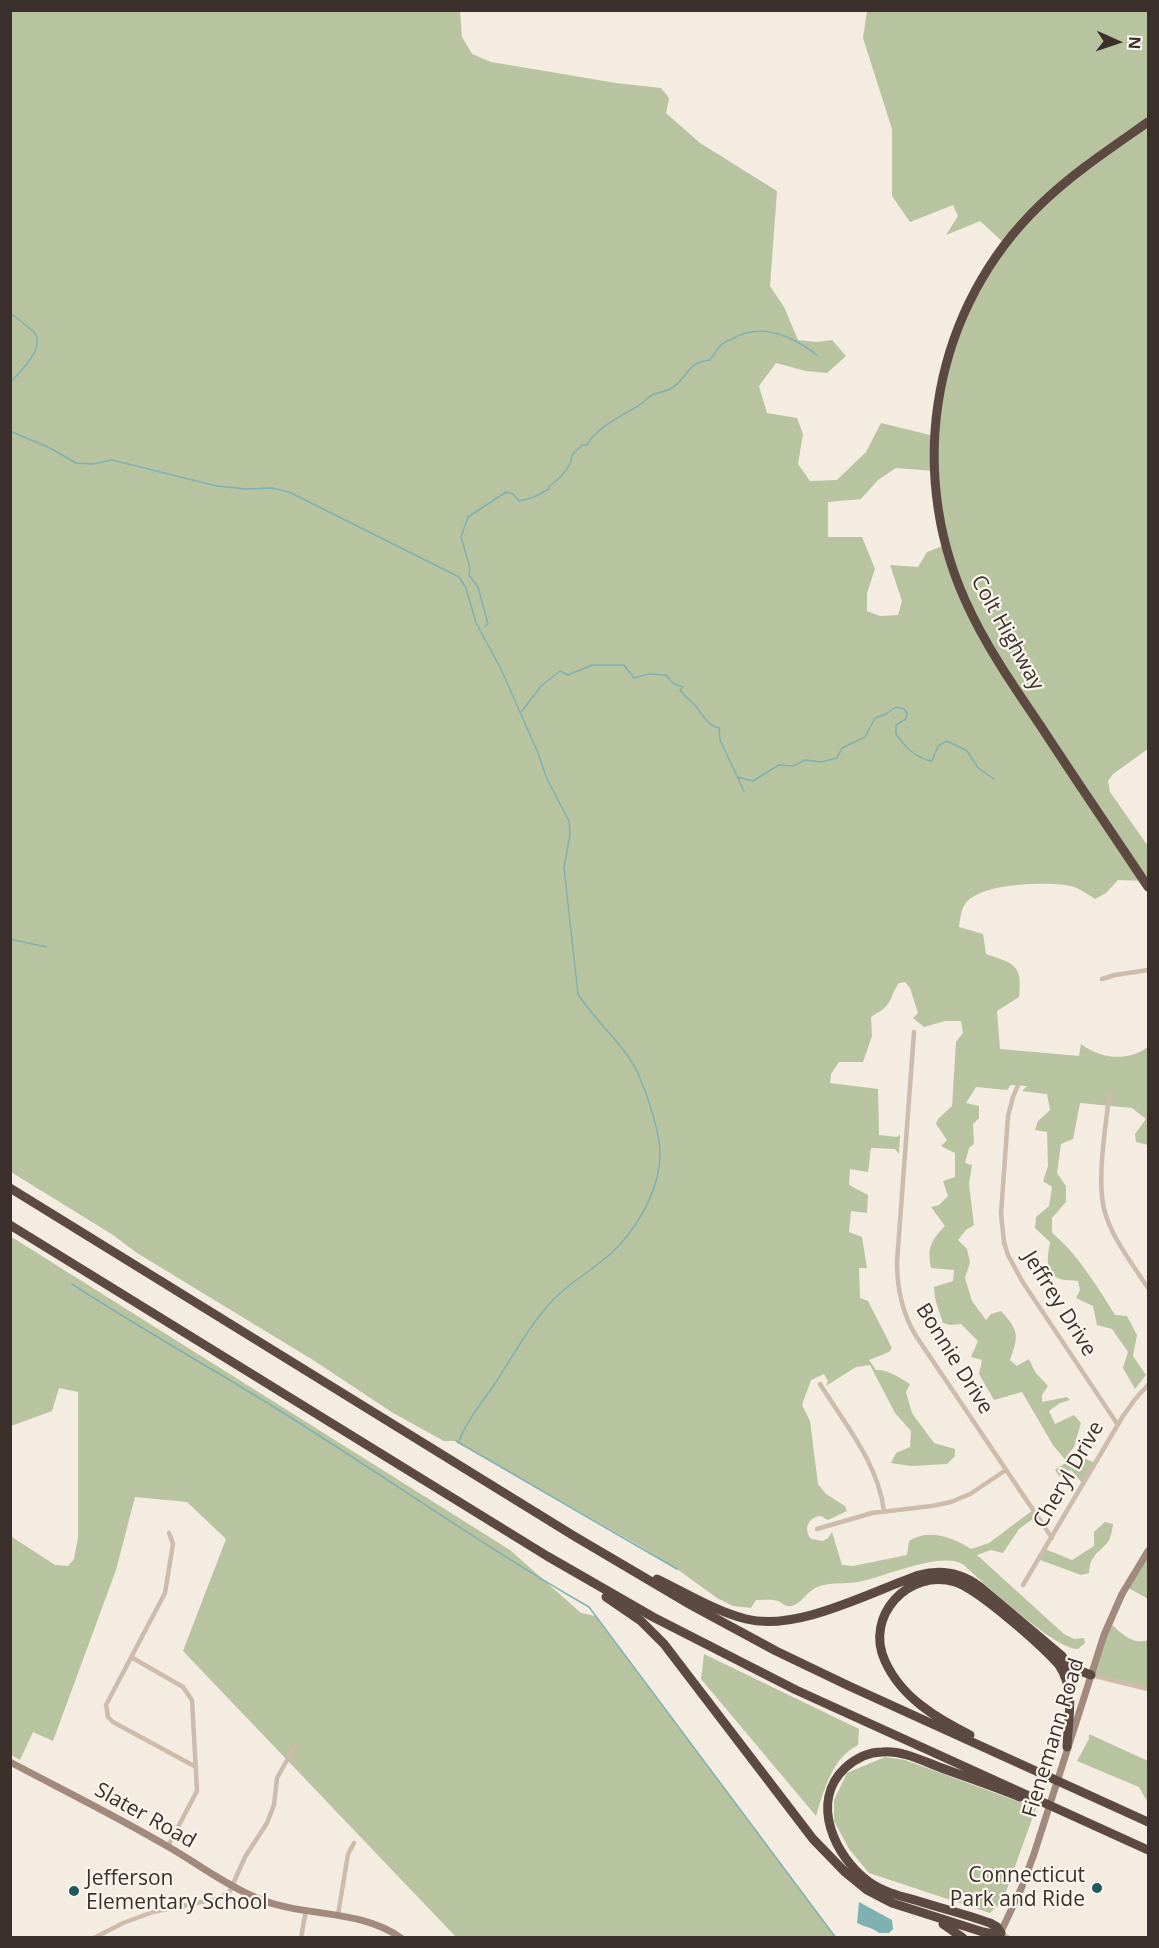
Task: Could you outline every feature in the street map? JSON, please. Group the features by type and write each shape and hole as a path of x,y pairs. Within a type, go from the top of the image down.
{"highway":[{"name":"Colt Highway","path":"1149,122 1085,167 1040,204 994,259 966,308 949,351 938,396 933,452 935,490 941,527 957,581 972,615 1011,682 1149,887"},
{"path":"10,1188 622,1565 713,1617 893,1707 1149,1822"},
{"path":"10,1225 586,1580 769,1677 1149,1850"},
{"path":"622,1565 735,1616 769,1622 807,1617 923,1574 939,1572 954,1574 979,1586 1062,1656 1068,1665"},
{"path":"586,1580 641,1622 664,1644 813,1839 856,1882 897,1906 1003,1936"},
{"path":"997,1753 981,1740 922,1707 894,1677 884,1659 880,1643 882,1623 890,1605 901,1592 921,1582 942,1580 958,1582 978,1594 1057,1662 1065,1676 1070,1693 1068,1747"},
{"path":"1057,1662 1090,1675"},
{"path":"1003,1936 997,1927 990,1923 893,1894 863,1877 840,1851 830,1827 828,1804 836,1779 846,1767 864,1756 895,1752 1076,1816"},
{"path":"934,1917 963,1938"}],"main road":[{"name":"Fienemann Road","path":"1003,1936 1045,1819 1090,1675 1116,1606 1149,1551"},
{"name":"Slater Road","path":"10,1762 168,1846 259,1899 368,1922 389,1929 401,1938"}],"street":[{"path":"1102,979 1149,970"},
{"name":"Bonnie Drive","path":"914,1032 897,1262 901,1302 905,1316 916,1336 1052,1538"},
{"name":"Jeffrey Drive","path":"1018,1085 1008,1116 1002,1207 1004,1242 1008,1255 1022,1281 1118,1425"},
{"path":"1109,1095 1102,1180 1105,1215 1116,1238 1149,1288"},
{"path":"820,1384 870,1463 879,1484 884,1511"},
{"name":"Cheryl Drive","path":"1023,1585 1118,1425 1136,1398 1149,1385"},
{"path":"817,1528 849,1518 884,1511 951,1502 970,1494 1006,1470"},
{"path":"169,1533 173,1544 165,1593 106,1705 108,1717 196,1767"},
{"path":"131,1657 183,1687 192,1700 197,1791 168,1846"},
{"path":"1090,1675 1149,1689"},
{"path":"94,1938 123,1923 153,1912 223,1897 267,1823 274,1804 277,1778 296,1743"},
{"path":"338,1915 348,1854 354,1843"},
{"path":"301,1938 306,1910"}],"green space":[{"path":"10,11 460,11 462,37 472,54 491,62 616,83 661,88 669,98 666,113 700,143 777,191 770,286 784,307 798,340 816,342 832,340 846,356 827,373 806,371 776,363 759,386 767,413 797,418 803,434 798,464 810,481 837,480 866,452 881,423 934,436 952,342 1005,244 980,221 946,235 958,216 953,205 910,222 892,196 892,129 863,38 867,11 1148,11 1148,749 1113,774 1108,781 1110,792 1148,846 1148,887 1144,881 1118,880 1106,893 1095,899 1077,888 1065,885 1027,884 997,888 973,897 965,904 959,927 983,934 986,954 1010,963 1018,972 1019,997 997,1011 1000,1049 1079,1056 1081,1044 1097,1053 1123,1057 1148,1047 1148,1145 1136,1142 1135,1134 1146,1119 1132,1108 1080,1103 1073,1139 1061,1144 1057,1173 1066,1186 1066,1202 1052,1218 1052,1233 1078,1261 1115,1315 1127,1316 1137,1335 1133,1356 1146,1375 1135,1389 1123,1368 1128,1352 1112,1329 1097,1325 1093,1306 1076,1298 1080,1290 1078,1281 1060,1279 1051,1272 1048,1262 1050,1242 1035,1228 1036,1217 1049,1206 1052,1187 1043,1181 1048,1166 1047,1132 1035,1130 1038,1121 1050,1110 1047,1094 1022,1091 1027,1086 1011,1085 1007,1090 976,1087 966,1103 979,1106 979,1118 973,1124 974,1144 969,1148 965,1163 972,1165 969,1184 974,1225 966,1230 958,1240 967,1249 970,1262 965,1278 972,1301 986,1320 991,1314 1001,1311 1014,1329 1016,1339 1010,1360 1017,1366 1029,1359 1035,1372 1048,1386 1042,1395 1042,1402 1067,1397 1070,1400 1060,1403 1049,1411 1055,1424 1074,1415 1081,1423 1074,1447 1067,1456 1076,1465 1086,1459 1095,1463 1083,1484 1071,1470 1059,1476 1055,1470 1067,1462 1053,1445 1022,1392 994,1400 979,1374 982,1360 971,1357 978,1341 961,1324 943,1323 934,1287 953,1281 954,1270 931,1268 931,1245 945,1226 931,1207 939,1205 948,1196 943,1181 955,1177 955,1153 941,1146 947,1140 936,1124 938,1119 952,1106 956,1042 963,1033 961,1021 945,1021 924,1027 913,1018 918,1013 910,988 905,982 899,983 885,1007 871,1017 872,1036 863,1062 839,1062 831,1074 830,1083 878,1089 879,1135 897,1137 900,1134 899,1154 895,1149 871,1148 868,1172 850,1169 849,1185 868,1195 867,1213 851,1211 849,1232 862,1237 867,1268 859,1268 860,1298 868,1301 892,1348 889,1352 869,1360 876,1370 889,1372 910,1384 906,1392 912,1413 934,1443 955,1449 955,1456 947,1464 911,1466 891,1463 896,1453 910,1447 911,1431 895,1413 870,1365 856,1367 826,1386 828,1381 824,1374 811,1380 802,1405 810,1421 818,1484 826,1494 845,1506 847,1511 828,1520 821,1516 810,1521 807,1531 811,1539 823,1541 832,1532 842,1565 853,1566 907,1555 909,1541 925,1535 949,1538 971,1549 989,1543 1033,1510 1037,1516 1019,1529 1003,1553 991,1550 977,1555 1064,1634 1074,1639 1084,1638 1085,1643 1078,1649 1068,1647 1054,1639 1037,1628 964,1565 954,1561 912,1566 858,1582 822,1585 791,1606 776,1600 756,1600 751,1608 733,1606 717,1598 638,1545 456,1441 444,1441 393,1413 313,1360 137,1253 113,1235 11,1172","holes":["896,468 934,471 945,545 927,552 918,567 890,565 902,601 898,615 880,616 867,611 867,593 875,569 862,537 828,537 828,502 861,499 878,480"]},
{"path":"10,1236 510,1550 581,1613 595,1616 835,1937 456,1937 183,1651 226,1539 187,1502 135,1497 116,1570 53,1741 33,1732 20,1760 11,1755 11,1539 12,1537 55,1565 68,1566 74,1559 78,1538 78,1392 59,1388 52,1411 11,1426"},
{"path":"1105,1522 1113,1524 1110,1537 1092,1559 1089,1573 1081,1575 1040,1560 1045,1549 1072,1560 1094,1546 1094,1532"},
{"path":"1148,1550 1148,1599 1125,1586"},
{"path":"1109,1622 1132,1640 1148,1640 1148,1688 1091,1675"},
{"path":"704,1654 859,1729 858,1745 835,1766 816,1816 701,1679"},
{"path":"1089,1734 1148,1761 1148,1803 1139,1787 1077,1761 1089,1739"},
{"path":"885,1757 905,1760 1036,1808 1003,1900 990,1913 869,1873 849,1849 834,1821 834,1800 847,1773"}],"water":[{"path":"859,1902 892,1920 893,1929 889,1933 879,1933 857,1923"}],"waterway":[{"path":"10,313 33,331 37,337 37,344 31,358 10,383"},
{"path":"485,626 488,624 478,587 469,575 470,568 461,537 468,517 506,492 513,494 519,501 534,497 549,489 549,486 570,464 572,455 582,445 587,445 602,428 652,395 676,385 696,364 710,360 727,341 745,333 767,332 788,337 817,355"},
{"path":"10,431 50,448 76,463 92,464 112,460 217,486 246,489 272,488 289,492 459,577 466,588 476,623 501,669 547,779 569,821 570,834 564,868 578,994 635,1067 653,1115 660,1153 656,1181 637,1223 608,1256 564,1289 543,1311 470,1420 458,1443"},
{"path":"522,711 541,686 560,671 568,675 592,665 624,665 634,678 649,674 666,675 673,683 683,687 680,690 683,694 707,721 719,728 720,740 744,791"},
{"path":"738,777 753,781 779,765 793,766 805,760 821,762 837,758 842,748 865,737 875,718 896,707 904,709 907,713 906,719 896,725 896,734 916,755 932,761 938,746 947,741 967,751 978,768 994,779"},
{"path":"10,939 46,947"},
{"path":"72,1284 273,1406 480,1540 589,1607 836,1938"},
{"path":"456,1441 677,1569"}],"place":[{"name":"Connecticut Park and Ride","path":"1097,1888"},
{"name":"Jefferson Elementary School","path":"74,1891"}]}
